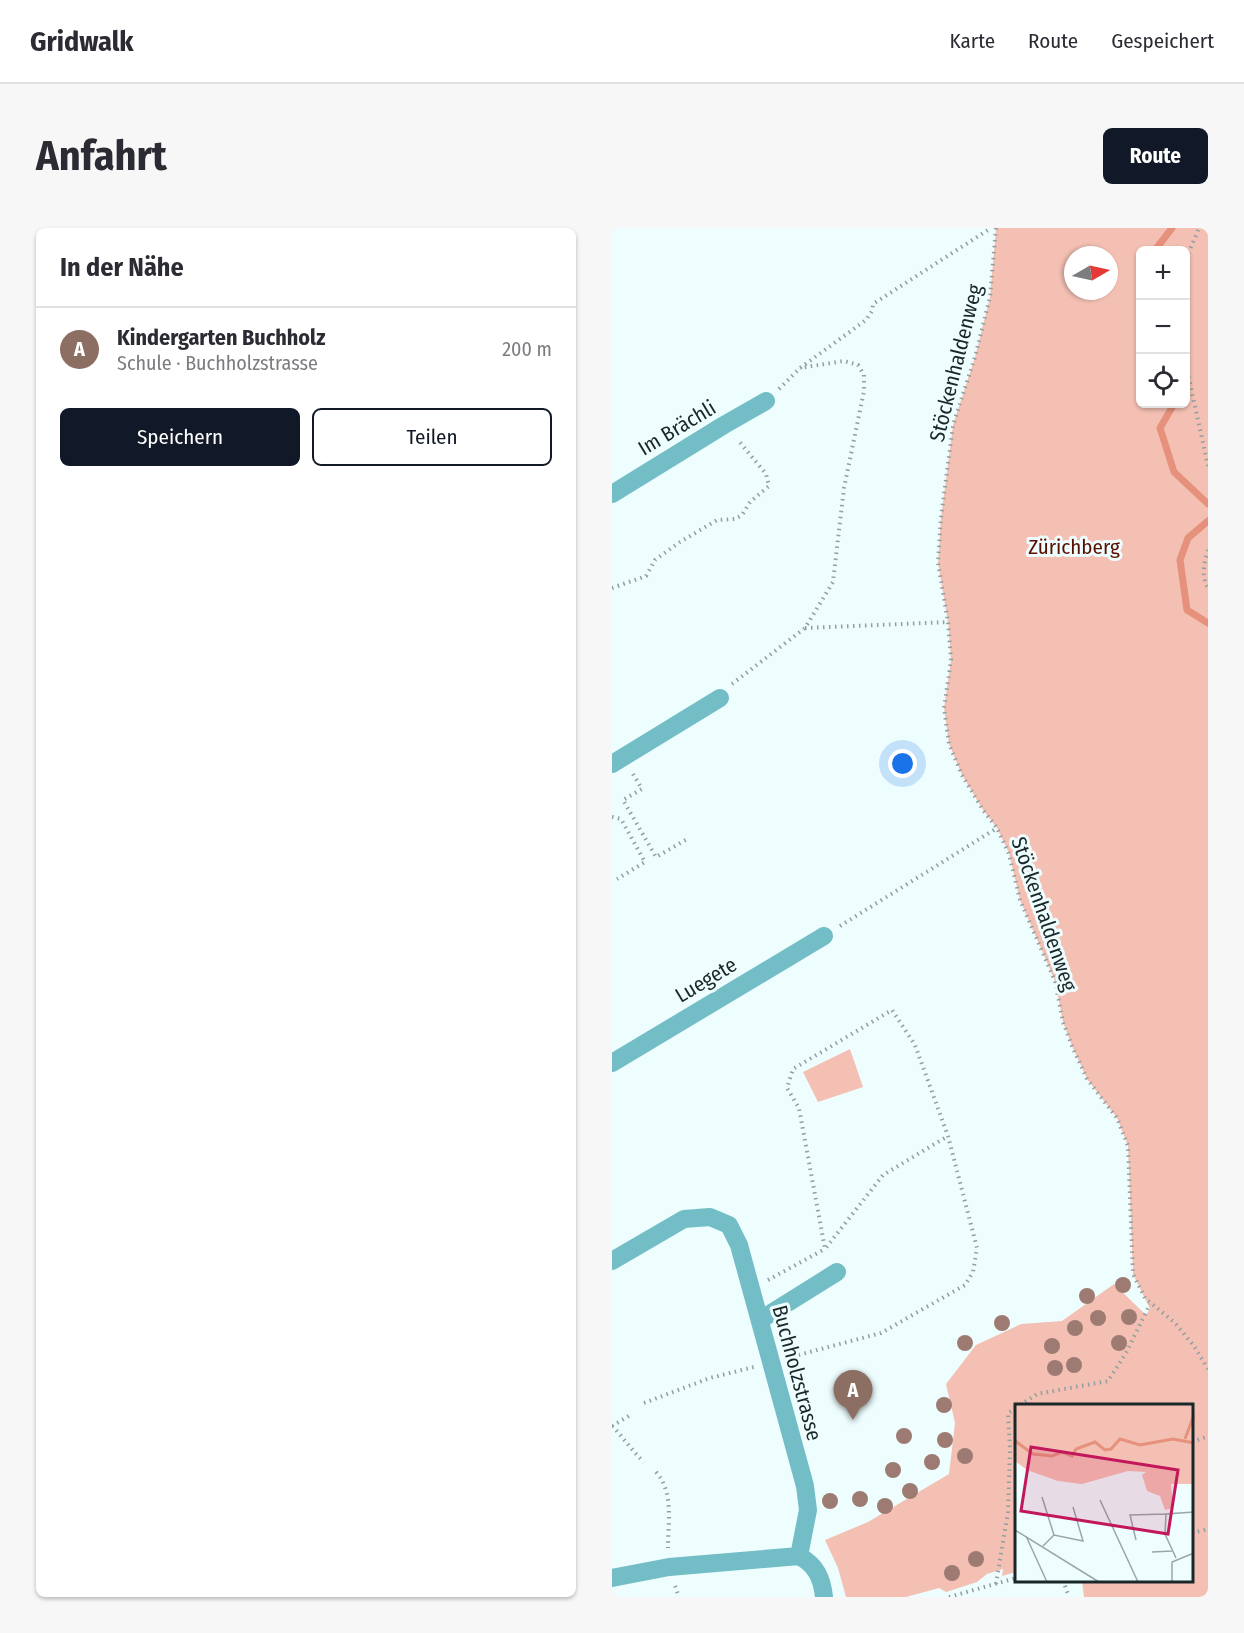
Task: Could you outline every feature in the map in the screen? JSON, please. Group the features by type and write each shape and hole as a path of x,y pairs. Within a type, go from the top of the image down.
{"street":[{"name":"Im Brächli","path":"612,494 766,401"},
{"path":"614,763 720,698"},
{"name":"Luegete","path":"612,1063 824,936"},
{"name":"Buchholzstrasse","path":"612,1261 684,1219 710,1217 729,1225 739,1245 805,1486 808,1510 799,1556"},
{"path":"760,1320 837,1272"},
{"path":"612,1578 669,1567 799,1556 810,1561 819,1574 824,1597"}],"path":[{"path":"766,401 800,368 866,320 872,311 873,304 991,228"},
{"name":"Stöckenhaldenweg","path":"996,228 990,297 975,357 953,425 941,518 938,563 948,622 951,660 945,708 949,744 962,775 997,828 1009,854 1020,900 1055,981 1063,1022 1072,1046 1087,1079 1117,1118 1128,1146 1133,1274 1145,1298 1175,1323 1194,1346 1208,1369"},
{"path":"1190,248 1199,228"},
{"path":"720,698 733,683 805,628 833,582 844,488 864,391 864,375 858,365 844,362 800,368"},
{"path":"1190,387 1208,466"},
{"path":"612,588 646,576 655,560 717,520 735,519 742,515 750,502 769,486 766,474 724,425"},
{"path":"1208,550 1203,564 1204,581 1208,588"},
{"path":"805,628 948,622"},
{"path":"614,763 623,775 631,771 642,789 623,800 656,856 689,838"},
{"path":"612,817 621,819 645,862 617,879"},
{"path":"824,936 997,828"},
{"path":"644,1403 710,1378 881,1333 965,1285 973,1272 977,1248 948,1136 915,1045 892,1010 794,1069 786,1088 799,1108 825,1249"},
{"path":"751,1289 825,1249 883,1175 948,1136"},
{"path":"1022,1404 1038,1394 1108,1381 1126,1353 1150,1304"},
{"path":"996,1584 1008,1512 1010,1449 1008,1413 1015,1409"},
{"path":"632,1414 612,1426 624,1438 633,1453 644,1462"},
{"path":"1193,1441 1208,1436"},
{"path":"656,1472 664,1482 668,1495 669,1567"},
{"path":"1008,1495 1015,1495"},
{"path":"1193,1533 1208,1529"},
{"path":"949,1597 1015,1578"},
{"path":"1063,1582 1069,1597"},
{"path":"675,1585 680,1597"}],"green space":[{"name":"Zürichberg","path":"996,228 1208,228 1208,1597 1084,1597 1082,1582 1193,1582 1193,1404 1015,1404 1015,1572 1002,1576 1003,1569 987,1574 977,1582 946,1592 939,1588 906,1597 846,1597 838,1568 825,1540 868,1522 949,1474 955,1423 946,1384 976,1345 1021,1324 1062,1321 1114,1284 1146,1315 1150,1309 1133,1274 1128,1146 1117,1118 1087,1079 1072,1046 1063,1022 1055,981 1020,900 1009,853 997,828 962,775 949,744 944,708 951,660 948,622 938,563 941,518 953,425 975,357 990,297"},
{"path":"850,1049 863,1087 818,1102 803,1072"}],"waterway":[{"path":"1158,246 1172,228"},
{"path":"1172,408 1160,428 1174,472 1208,504"},
{"path":"1208,521 1188,538 1180,560 1187,610 1208,623"}],"place":[{"name":"Kindergarten Buchholz","path":"853,1420"}]}
